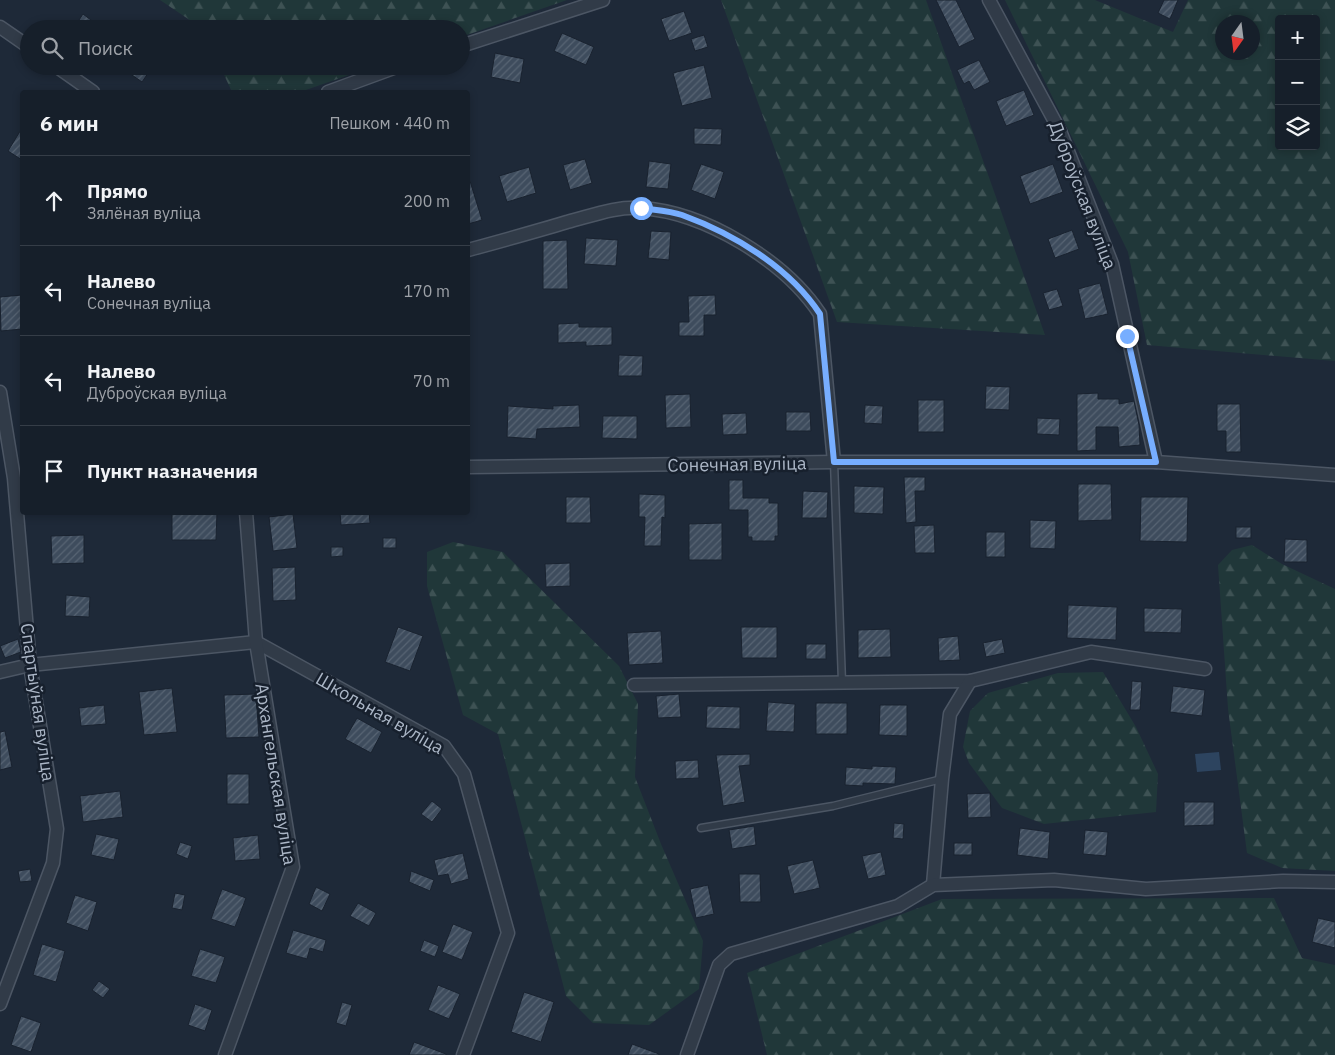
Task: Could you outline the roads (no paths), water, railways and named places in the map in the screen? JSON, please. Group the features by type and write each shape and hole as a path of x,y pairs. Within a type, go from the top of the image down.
{"street":[{"path":"470,43 603,0"},
{"name":"Дуброўская вуліца","path":"989,0 1060,131 1112,264 1156,462"},
{"path":"0,27 20,41"},
{"path":"69,75 90,90"},
{"path":"333,90 374,75"},
{"path":"470,249 611,210 641,208 680,215 730,235 769,262 808,296 820,314 834,462"},
{"name":"Спартыўная вуліца","path":"0,392 18,478 20,509"},
{"name":"Сонечная вуліца","path":"470,467 834,462 1156,462 1335,475"},
{"name":"Спартыўная вуліца","path":"0,1004 53,863 57,829 30,665 20,515"},
{"name":"Архангельская вуліца","path":"225,1055 293,867 256,642 246,515"},
{"path":"0,672 30,665 256,642"},
{"name":"Школьная вуліца","path":"256,642 444,746 464,774 508,933 463,1055"},
{"path":"634,685 970,681 1090,652 1205,669"},
{"path":"933,885 942,779 950,714 970,681"},
{"path":"687,1055 719,965 731,954 898,906 933,885 1054,880 1146,889 1283,881 1335,882"}],"lane":[{"path":"834,462 842,682"},
{"path":"701,828 833,806 942,779"}],"water":[{"path":"1219,752 1221,770 1197,772 1195,754"}]}
